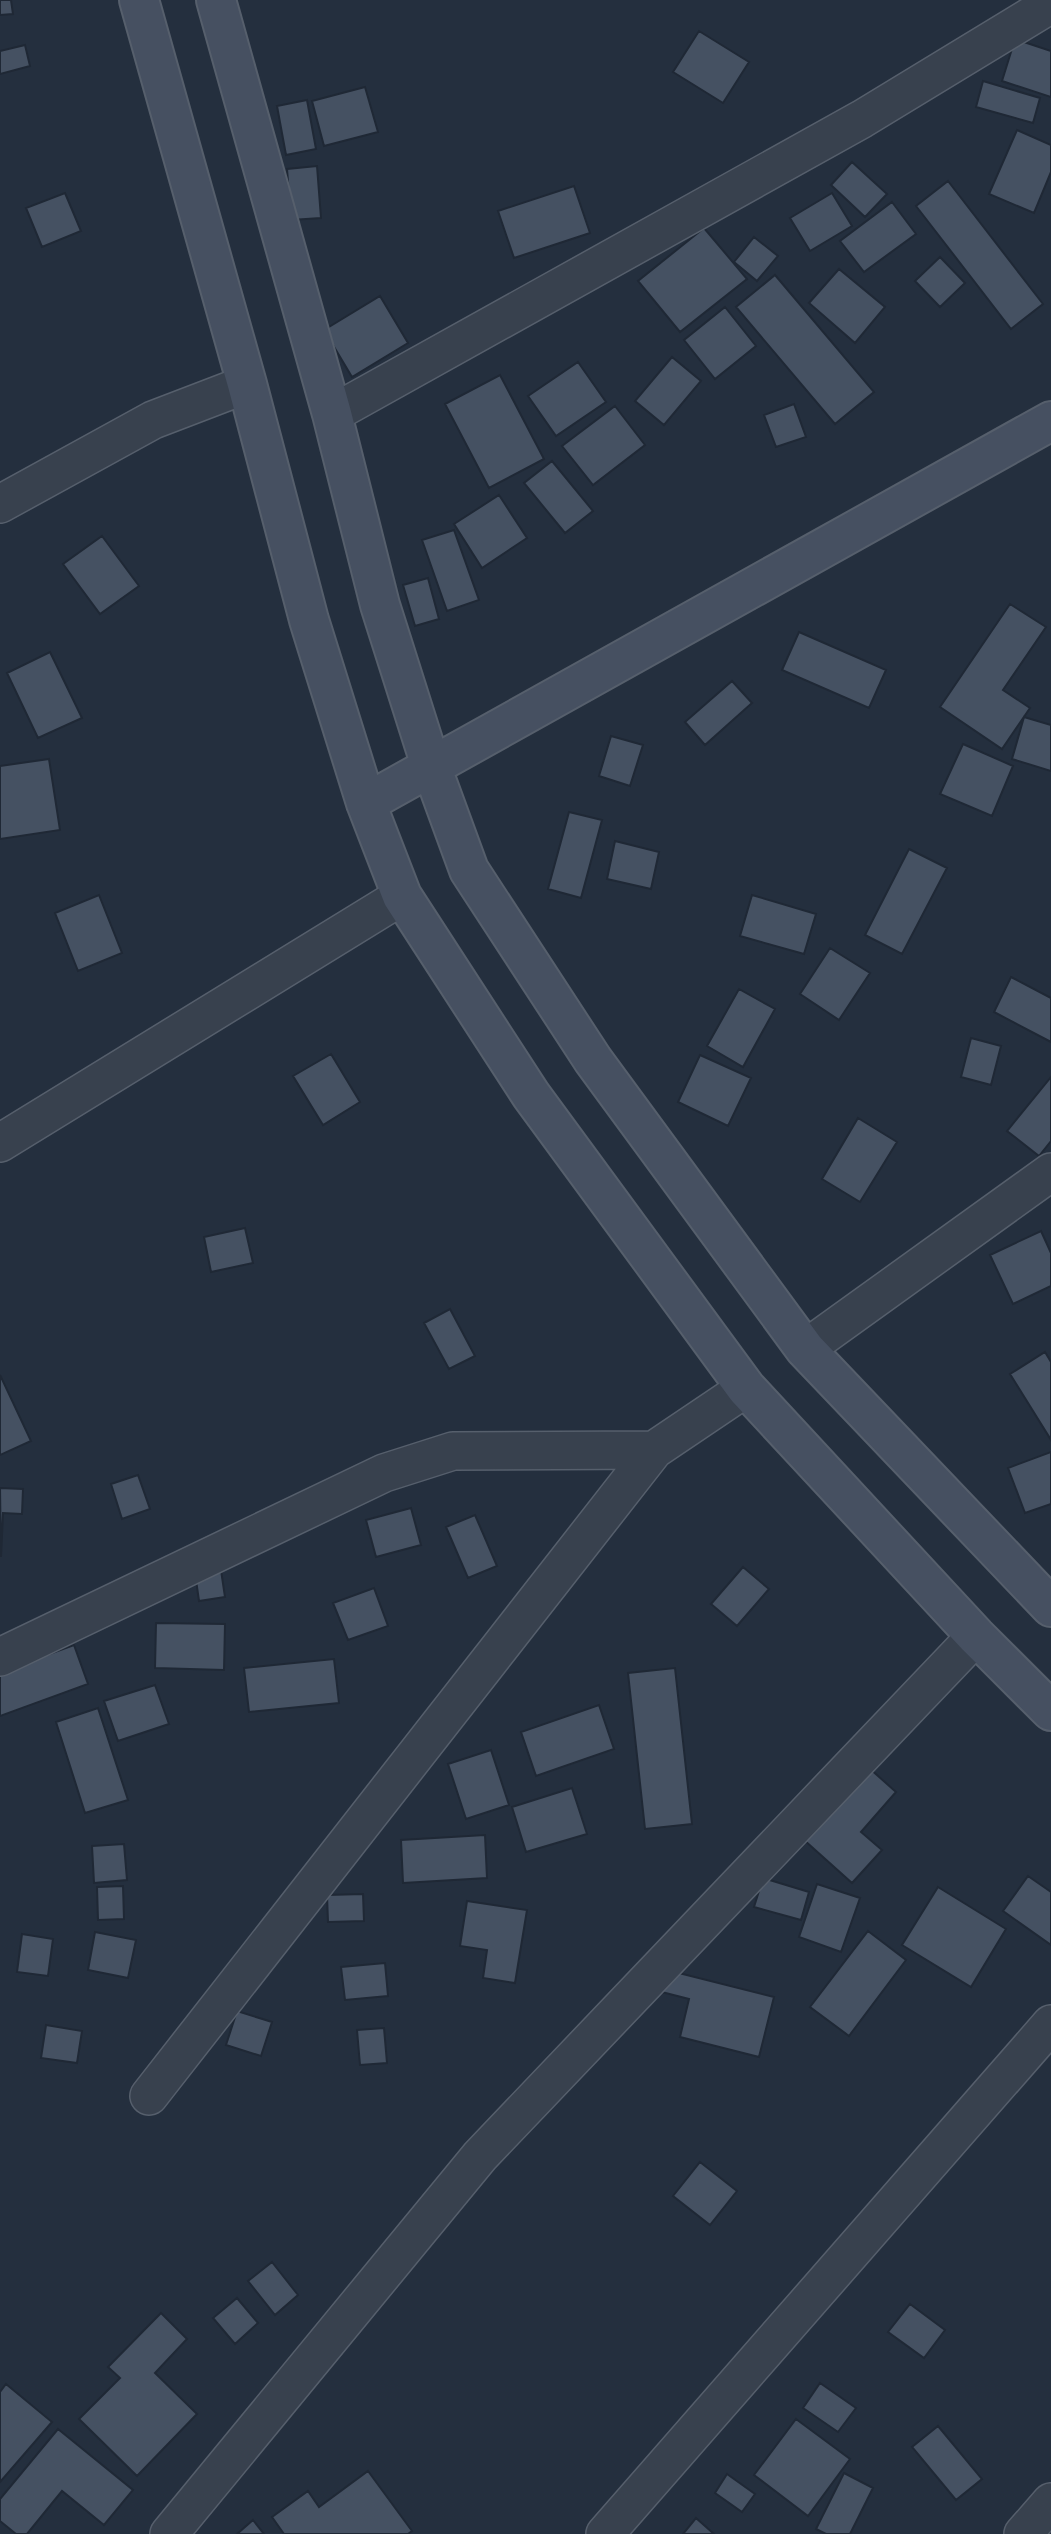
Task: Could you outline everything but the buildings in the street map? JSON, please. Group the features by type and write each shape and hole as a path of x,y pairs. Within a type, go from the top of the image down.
{"main road":[{"path":"139,0 247,384 309,620 366,803 402,896 531,1095 746,1388 976,1636 1051,1711"},
{"path":"216,0 332,414 380,606 431,766 469,870 593,1060 804,1349 1051,1607"},
{"path":"366,803 1051,421"}],"street":[{"path":"332,414 862,119 1051,4"},
{"path":"0,504 153,420 247,384"},
{"path":"0,1143 402,896"},
{"path":"804,1349 1051,1172"},
{"path":"149,2095 654,1450 746,1388"},
{"path":"0,1657 384,1473 453,1451 654,1450"},
{"path":"169,2534 480,2155 976,1636"},
{"path":"605,2534 1051,2024"},
{"path":"1023,2534 1051,2502"}]}
